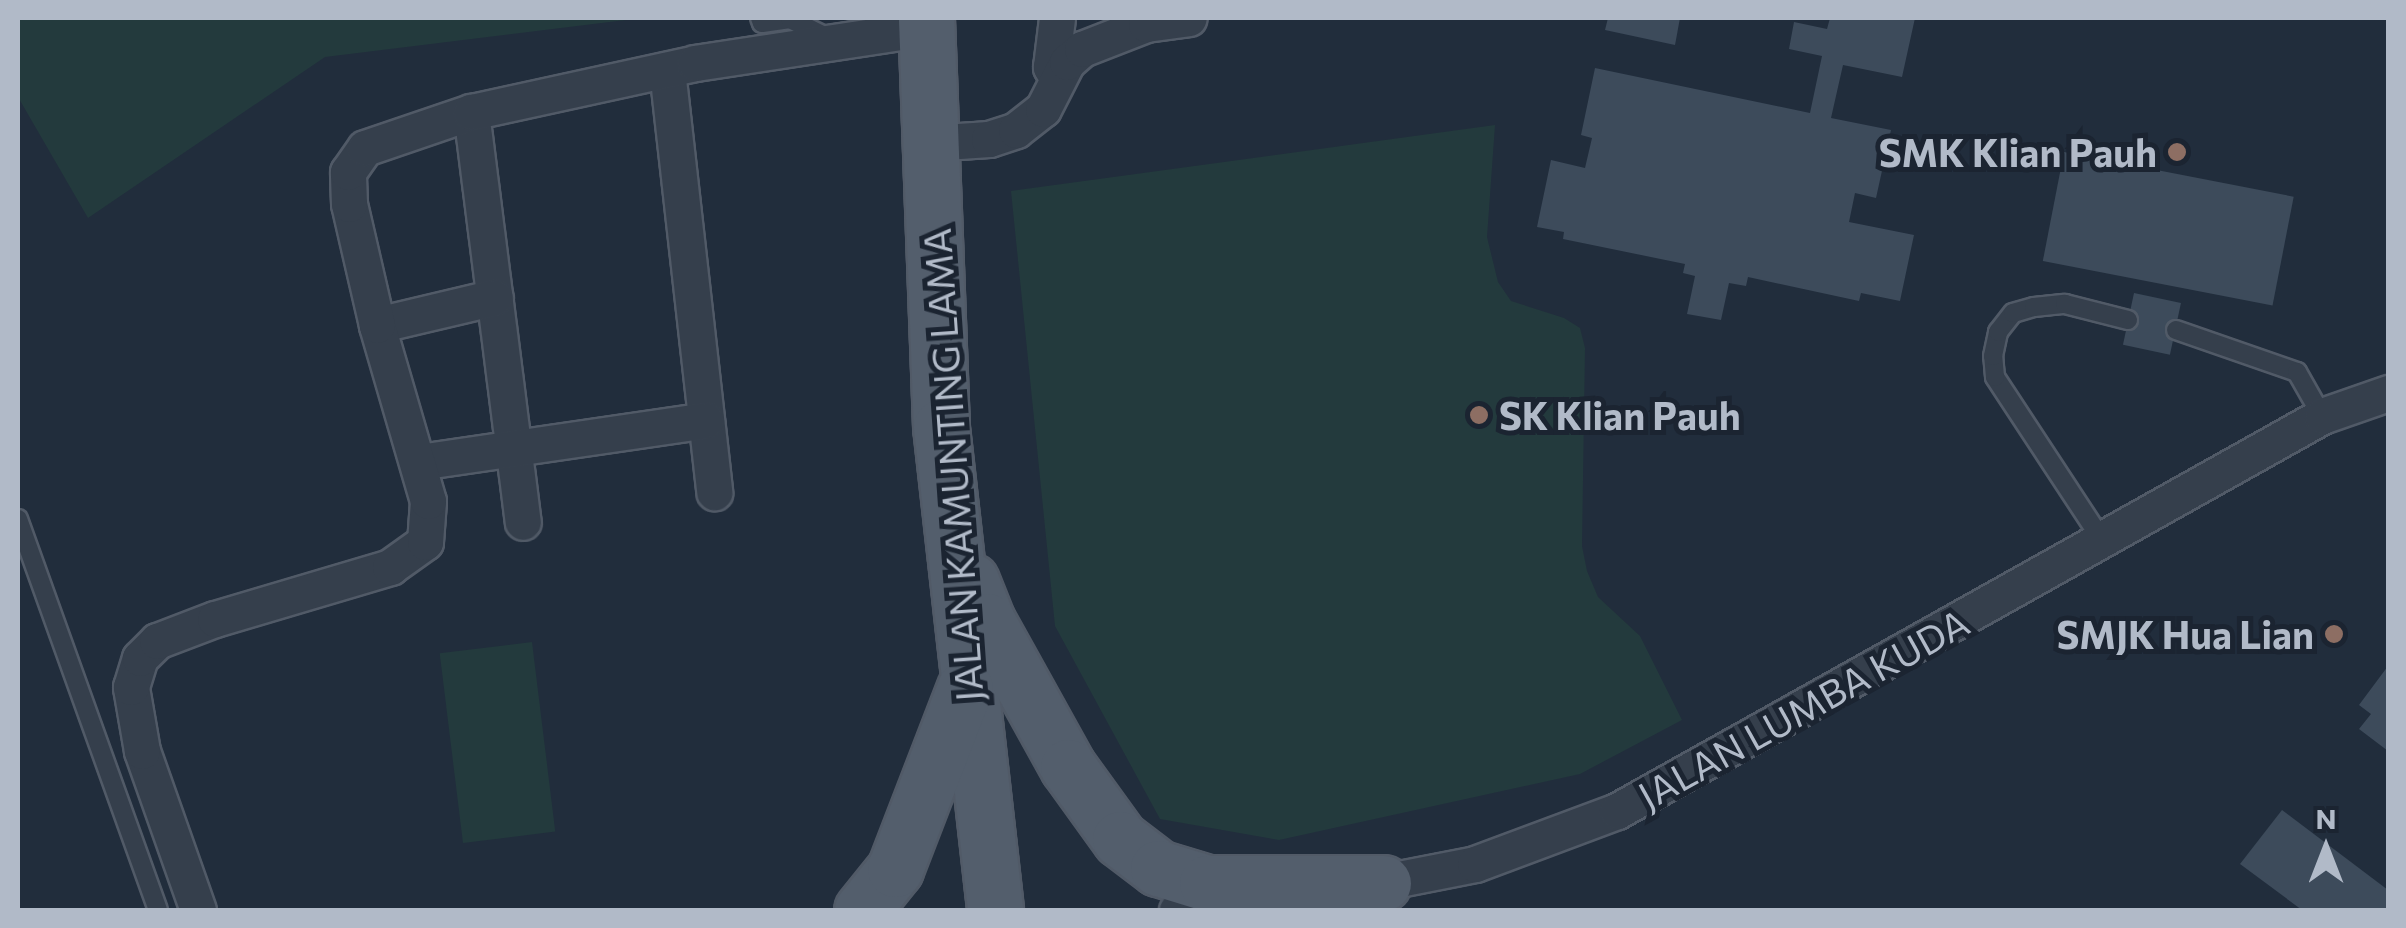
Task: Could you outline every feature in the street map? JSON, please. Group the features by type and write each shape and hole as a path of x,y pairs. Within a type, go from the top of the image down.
{"main road":[{"name":"JALAN KAMUNTING LAMA","path":"926,23 941,427 995,910"},
{"path":"954,536 987,620 1068,767 1120,839 1158,868 1207,883 1383,883"},
{"path":"862,910 895,869 967,683"}],"street":[{"path":"1057,18 1051,67 1057,77"},
{"path":"930,142 989,139 1016,130 1043,109 1057,77 1082,49 1146,24 1189,18"},
{"path":"198,910 142,751 131,687 140,658 157,641 215,619 390,568 424,542 428,502 349,204 348,172 365,148 471,112 667,70 926,23"},
{"path":"667,70 714,492"},
{"path":"471,112 523,522"},
{"path":"378,325 494,297"},
{"name":"JALAN LUMBA KUDA","path":"1177,910 1383,883 1474,864 1617,812 2322,416 2388,393"},
{"path":"419,462 706,420"}],"lane":[{"path":"760,18 762,23 790,19 835,41"},
{"path":"2102,540 1995,376 1993,356 1998,332 2013,313 2034,307 2065,304 2128,320"},
{"path":"2176,330 2297,372 2322,416"},
{"path":"18,519 158,910"}],"green space":[{"path":"18,18 642,18 325,57 88,218 18,97"},
{"path":"1495,125 1487,237 1498,282 1511,301 1564,318 1580,328 1585,348 1582,546 1587,571 1598,597 1640,636 1682,720 1580,774 1279,840 1160,819 1055,626 1011,191"},
{"path":"532,642 555,832 463,843 440,653"}],"building":[{"path":"1608,18 1680,18 1675,45 1605,30"},
{"path":"1830,18 1915,18 1902,77 1843,65 1831,118 1891,130 1876,198 1855,193 1849,222 1914,235 1900,301 1861,293 1859,301 1748,277 1746,286 1729,283 1721,320 1687,314 1695,276 1683,273 1685,264 1563,239 1564,232 1537,227 1551,160 1585,168 1592,138 1581,135 1595,68 1810,113 1822,56 1789,49 1794,22 1827,29"},
{"path":"2064,152 2294,197 2273,306 2043,261"},
{"path":"2134,293 2181,303 2170,355 2123,345"},
{"path":"2388,666 2388,751 2359,729 2371,714 2359,705"},
{"path":"2282,810 2388,890 2388,910 2302,910 2240,864"}],"place":[{"name":"SMK Klian Pauh","path":"2177,152"},
{"name":"SK Klian Pauh","path":"1479,415"},
{"name":"SMJK Hua Lian","path":"2334,634"}]}
